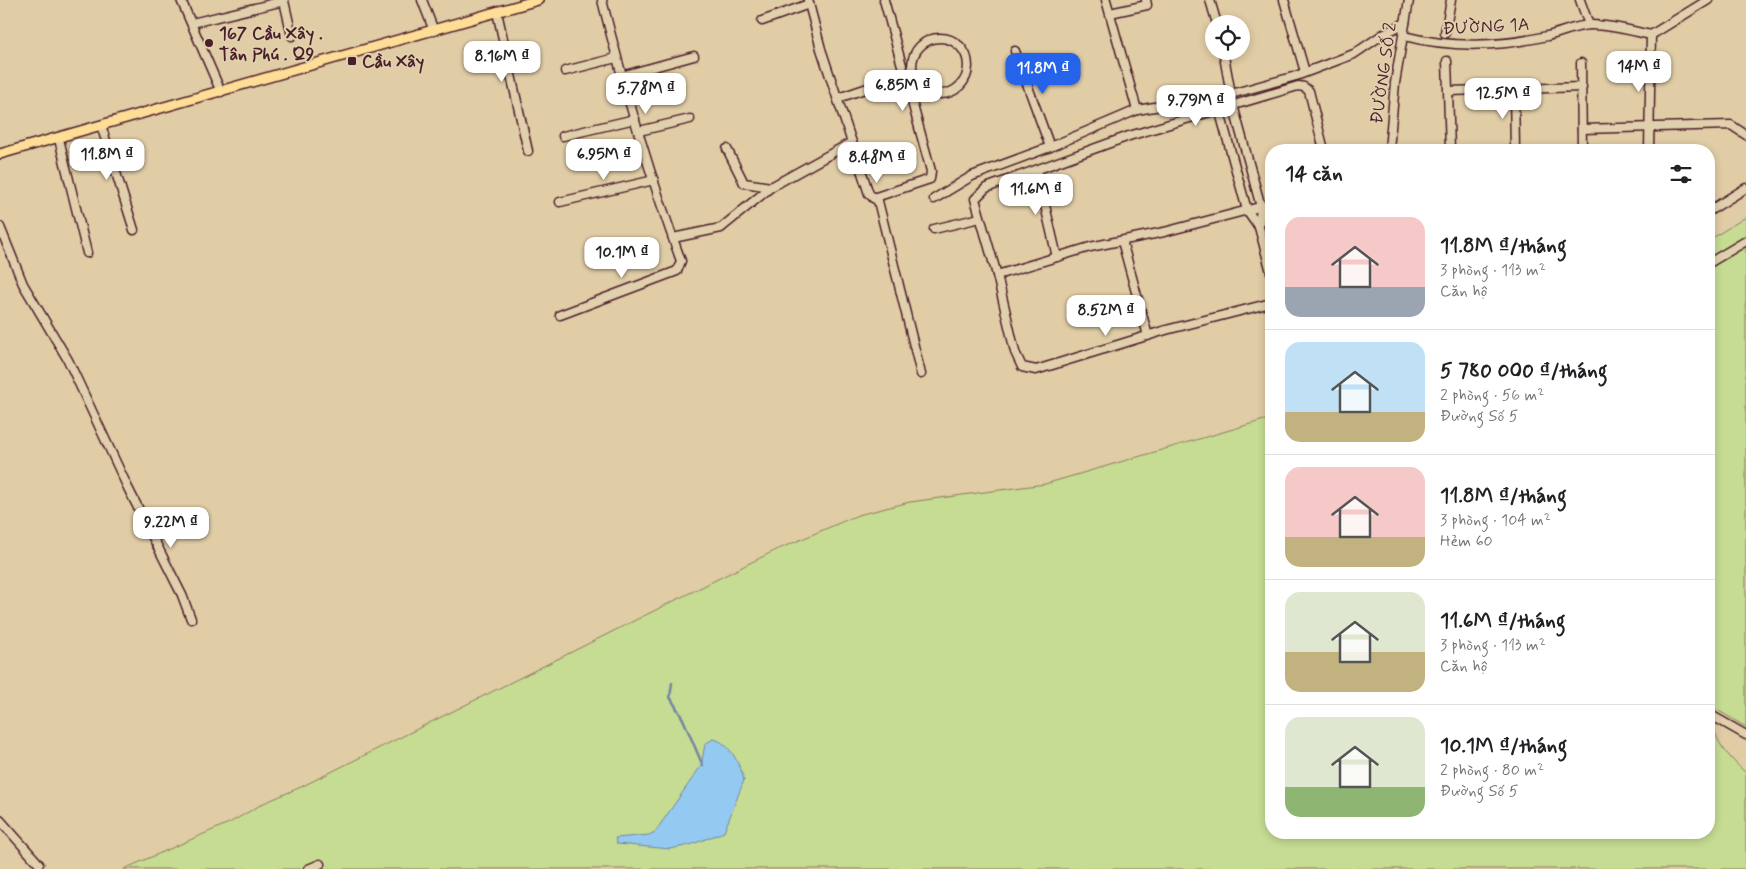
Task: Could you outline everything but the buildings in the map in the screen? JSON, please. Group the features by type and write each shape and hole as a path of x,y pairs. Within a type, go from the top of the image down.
{"main road":[{"path":"0,154 59,139 434,31 497,12 521,2 538,0"}],"street":[{"path":"422,0 434,31"},
{"path":"560,315 677,271 681,261 621,76 602,0"},
{"path":"874,198 930,178 932,171 884,0"},
{"path":"1106,0 1137,110"},
{"path":"1110,13 1147,4 1146,0"},
{"path":"1210,0 1214,15"},
{"path":"1284,0 1305,72"},
{"name":"ĐƯỜNG SỐ 2","path":"1390,144 1395,83 1409,0"},
{"path":"1445,33 1451,0"},
{"path":"1580,0 1589,25"},
{"path":"1649,144 1651,35 1708,0"},
{"path":"192,24 284,1 292,36"},
{"path":"183,2 221,92"},
{"path":"762,21 808,2 820,49 869,194 878,202 921,374"},
{"path":"497,12 528,150"},
{"path":"934,199 972,176 1050,147 1137,110 1231,94 1305,72 1354,54 1382,35 1406,23"},
{"name":"ĐƯỜNG 1A","path":"1404,36 1431,43 1502,44 1546,37 1589,25 1608,26 1651,35"},
{"path":"934,38 955,42 965,53 968,60 964,81 959,87 946,94 925,90 919,85 913,72 912,65 916,51 921,45 934,38"},
{"path":"1015,51 1050,147"},
{"path":"621,76 694,56"},
{"path":"565,71 616,58"},
{"path":"1225,60 1231,94"},
{"path":"1447,61 1450,144"},
{"path":"1581,63 1582,144"},
{"path":"838,98 913,72"},
{"path":"1265,305 1148,336 1036,370 1022,367 1015,352 997,275 975,199 986,188 1129,136 1298,86 1304,87 1309,91 1322,144"},
{"path":"1449,90 1582,87"},
{"path":"1514,89 1515,144"},
{"path":"1233,105 1260,207 1259,227 1265,250"},
{"path":"1219,109 1247,210 1259,227"},
{"path":"563,136 635,119"},
{"path":"639,131 690,119"},
{"path":"1582,129 1731,125 1746,136"},
{"path":"101,126 134,230"},
{"path":"59,139 87,253"},
{"path":"673,238 721,228 771,187 852,142"},
{"path":"727,149 744,184 771,187"},
{"path":"1037,171 1057,257"},
{"path":"560,202 654,180"},
{"path":"1715,207 1746,188"},
{"path":"997,275 1057,257 1265,206"},
{"path":"934,229 980,218"},
{"path":"0,227 23,284 68,360 182,595 191,619"},
{"path":"1122,241 1148,336"},
{"path":"1715,260 1746,241"},
{"path":"1715,717 1746,735"},
{"path":"0,820 40,864"},
{"path":"308,869 320,864"}],"green space":[{"path":"1746,217 1746,727 1715,709 1715,236"},
{"path":"1265,420 1265,839 1715,839 1715,733 1727,753 1746,773 1746,869 124,869 231,822 264,803 301,787 774,551 858,515 910,502 1045,484"}],"water":[{"path":"713,739 729,749 737,761 744,780 724,832 690,845 670,849 617,844 615,838 649,835 655,832 701,766 705,744"}],"waterway":[{"path":"672,683 670,697 683,719 703,766"}],"place":[{"name":"167 Cầu Xây . Tân Phú . Q9","path":"209,43"},
{"name":"Cầu Xây","path":"352,61"}]}
